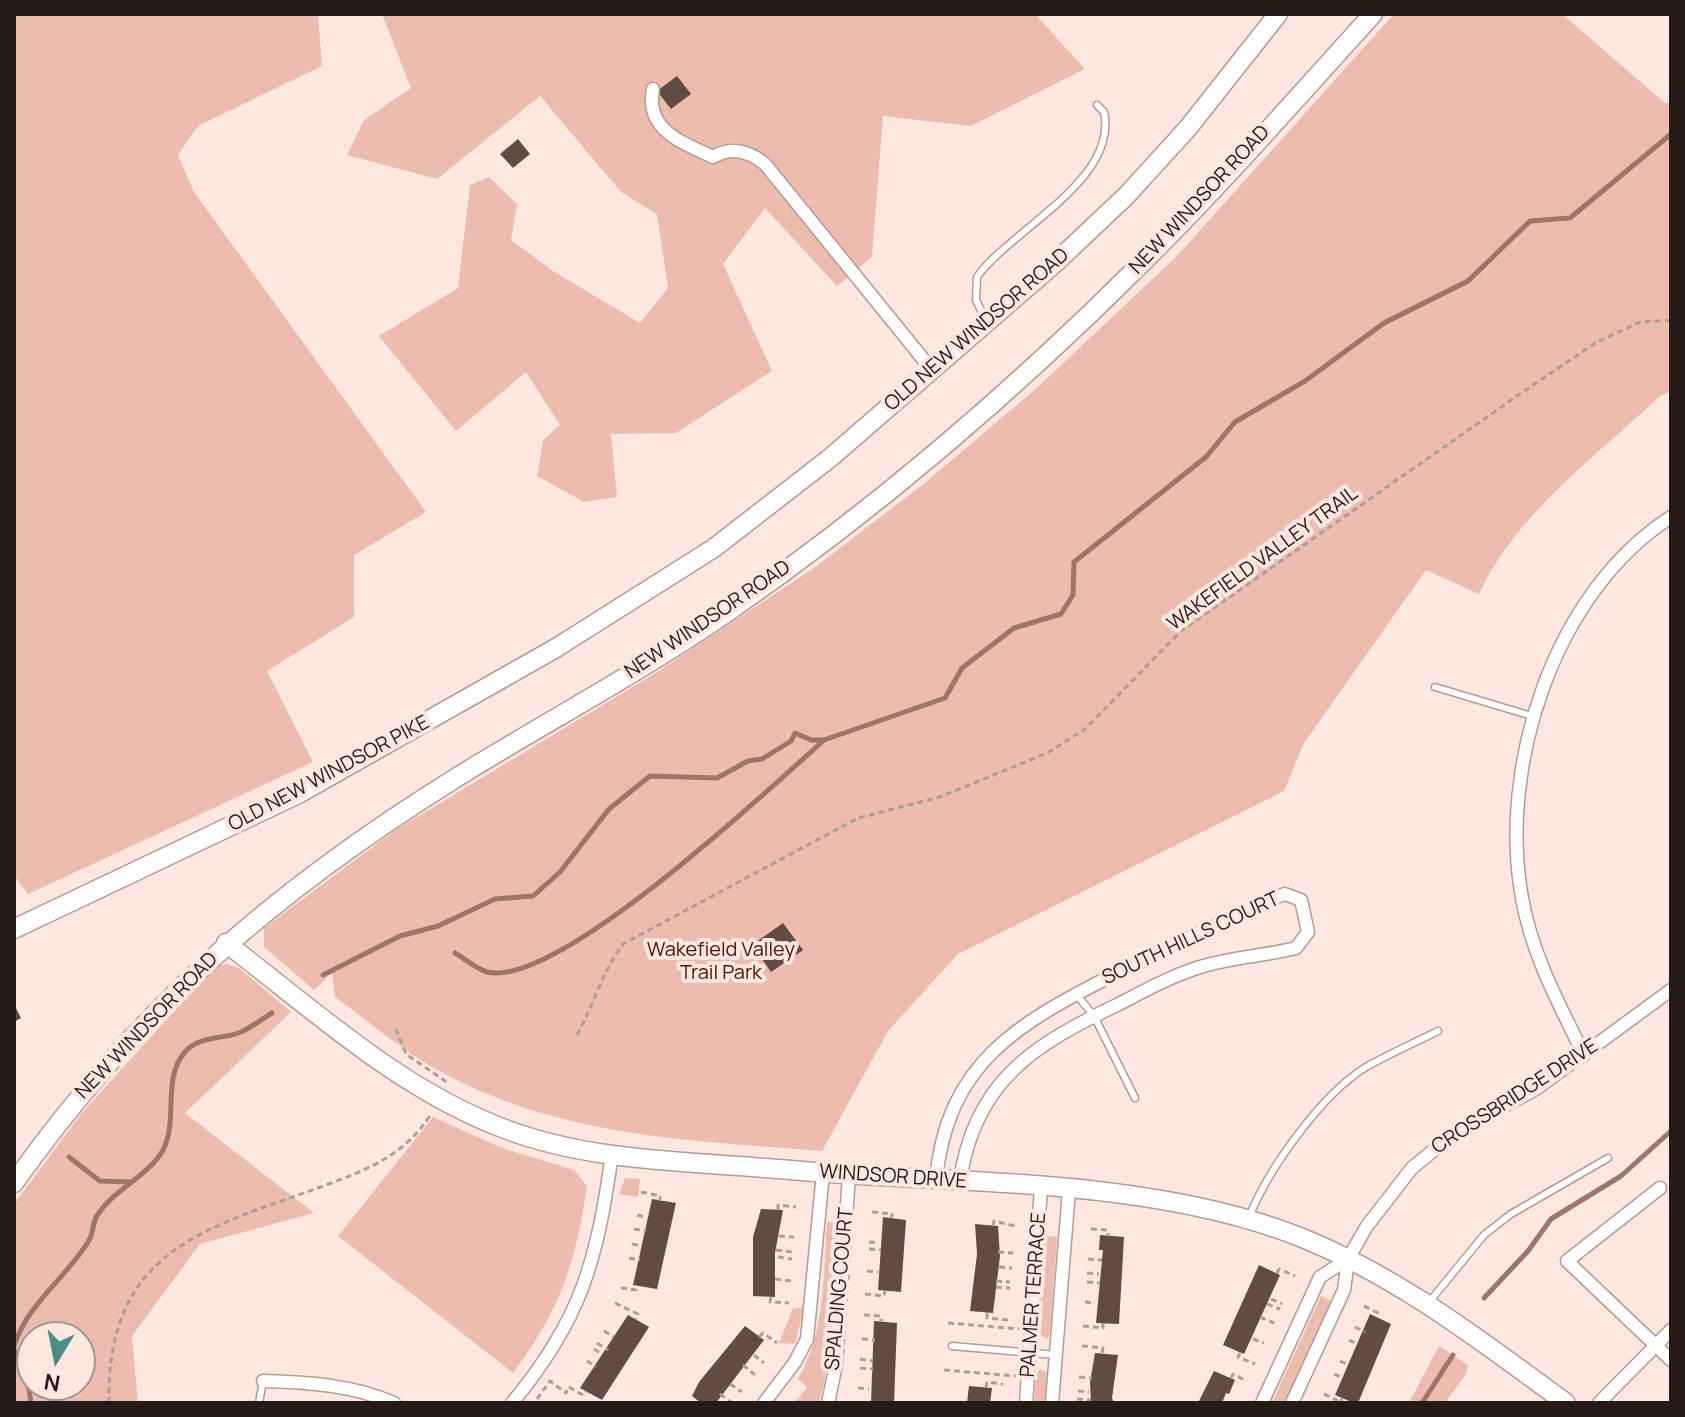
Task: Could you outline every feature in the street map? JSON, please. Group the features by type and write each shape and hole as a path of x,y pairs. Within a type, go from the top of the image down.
{"street":[{"name":"OLD NEW WINDSOR ROAD","path":"634,600 742,527 830,458 1126,196 1188,128 1278,14"},
{"name":"NEW WINDSOR ROAD","path":"14,1183 76,1099 122,1046 226,943 370,834 728,611 911,472 1129,276 1198,207 1373,14"},
{"path":"653,89 652,113 672,136 713,157 723,151 735,151 756,157 765,164 932,370"},
{"path":"1584,1055 1532,940 1517,868 1520,768 1532,716 1566,636 1596,591 1632,549 1671,517"},
{"name":"OLD NEW WINDSOR PIKE","path":"14,929 300,793 634,600"},
{"name":"SOUTH HILLS COURT","path":"936,1180 945,1125 972,1073 1008,1034 1076,994 1273,898 1285,894 1301,900 1308,932 1296,948 1199,967 1053,1037 1007,1074 976,1119 964,1148 960,1181"},
{"name":"WINDSOR DRIVE","path":"226,943 369,1052 439,1098 507,1130 612,1154 1069,1190 1154,1200 1248,1220 1299,1237 1348,1259 1427,1304 1566,1403"},
{"name":"CROSSBRIDGE DRIVE","path":"1348,1259 1384,1203 1432,1148 1536,1089 1671,990"},
{"path":"512,1403 561,1338 582,1293 596,1251 612,1154"},
{"name":"SPALDING COURT","path":"764,1403 795,1362 809,1331 823,1173"},
{"name":"SPALDING COURT","path":"828,1403 836,1365 849,1175"},
{"name":"PALMER TERRACE","path":"1026,1403 1041,1188"},
{"path":"1660,1188 1567,1261 1671,1360"},
{"name":"PALMER TERRACE","path":"1052,1403 1069,1190"},
{"path":"1262,1403 1320,1277 1348,1259"},
{"path":"1292,1403 1344,1290 1348,1259"},
{"path":"1599,1403 1671,1330"},
{"path":"263,1381 335,1387 375,1395 394,1403"}],"lane":[{"path":"987,322 976,300 977,277 1084,175 1106,136 1104,112 1097,105"},
{"path":"1435,687 1532,716"},
{"path":"1076,994 1094,1016 1135,1098"},
{"path":"1248,1220 1260,1189 1324,1103 1364,1068 1438,1031"},
{"path":"1427,1304 1484,1235 1511,1214 1608,1158"},
{"path":"952,1346 1056,1355"},
{"path":"259,1403 263,1381"}],"path":[{"name":"WAKEFIELD VALLEY TRAIL","path":"577,1035 593,1005 605,969 623,944 858,818 940,797 1047,753 1085,729 1181,631 1517,396 1597,342 1640,322 1671,320"},
{"path":"109,1403 113,1345 124,1308 167,1255 204,1229 379,1165 405,1146 430,1117 450,1081 406,1054 396,1029"},
{"path":"641,1192 660,1196 660,1201"},
{"path":"778,1210 778,1205 796,1207"},
{"path":"872,1212 892,1214 891,1218"},
{"path":"637,1215 647,1217"},
{"path":"993,1226 994,1221 1015,1226"},
{"path":"634,1229 646,1231"},
{"path":"1091,1229 1108,1230 1108,1235"},
{"path":"779,1236 794,1237"},
{"path":"869,1242 879,1243"},
{"path":"632,1244 641,1246"},
{"path":"869,1249 881,1250"},
{"path":"776,1250 793,1252"},
{"path":"998,1252 1013,1253"},
{"path":"778,1257 792,1259"},
{"path":"629,1258 640,1260"},
{"path":"1088,1259 1102,1260"},
{"path":"999,1267 1012,1268"},
{"path":"1277,1273 1279,1269 1295,1276"},
{"path":"867,1271 878,1272"},
{"path":"1087,1273 1099,1274"},
{"path":"775,1279 791,1281"},
{"path":"996,1281 1010,1282"},
{"path":"1087,1282 1100,1283"},
{"path":"621,1288 636,1290 637,1286"},
{"path":"996,1287 1010,1288"},
{"path":"865,1294 884,1296 885,1291"},
{"path":"771,1297 770,1302 789,1303"},
{"path":"1271,1299 1282,1304"},
{"path":"1085,1302 1095,1303"},
{"path":"615,1303 638,1314 636,1319"},
{"path":"1267,1304 1280,1309"},
{"path":"1364,1306 1378,1313 1377,1317"},
{"path":"987,1313 987,1318 1008,1320"},
{"path":"864,1315 881,1316 881,1322"},
{"path":"1260,1317 1274,1323"},
{"path":"948,1323 1024,1329"},
{"path":"1083,1326 1103,1328 1103,1323"},
{"path":"1355,1327 1365,1332"},
{"path":"604,1331 614,1337"},
{"path":"759,1337 763,1333 777,1343"},
{"path":"862,1339 875,1340"},
{"path":"1253,1339 1264,1343"},
{"path":"1349,1340 1357,1344"},
{"path":"597,1343 608,1350"},
{"path":"1082,1346 1103,1348 1102,1354"},
{"path":"594,1349 602,1354"},
{"path":"1240,1353 1238,1357 1255,1364"},
{"path":"754,1355 764,1363"},
{"path":"860,1359 872,1361"},
{"path":"587,1361 596,1367"},
{"path":"1340,1361 1349,1365"},
{"path":"743,1365 755,1375"},
{"path":"860,1368 873,1369"},
{"path":"944,1370 1020,1376"},
{"path":"1231,1378 1233,1374 1247,1381"},
{"path":"1334,1374 1341,1377"},
{"path":"1079,1377 1092,1378"},
{"path":"537,1399 550,1381 583,1395 586,1391"},
{"path":"986,1388 987,1382 1003,1384"},
{"path":"730,1384 742,1392"},
{"path":"858,1388 869,1389"},
{"path":"1078,1391 1089,1392"},
{"path":"720,1394 732,1403"},
{"path":"1324,1394 1342,1401"},
{"path":"1077,1399 1091,1400"}],"green space":[{"path":"14,14 318,14 322,66 198,126 178,155 194,192 426,512 354,555 354,617 267,671 313,762 28,894 14,875"},
{"path":"382,14 1035,14 1085,69 971,126 883,116 872,257 837,286 765,208 723,264 772,371 676,433 611,434 617,497 584,502 537,476 543,440 560,425 526,372 456,431 379,336 458,288 470,185 489,177 517,204 511,240 553,271 640,323 668,288 657,214 621,192 540,96 437,179 347,155 364,120 411,88"},
{"name":"Wakefield Valley Trail Park","path":"1394,14 1562,14 1665,103 1671,103 1671,391 1659,397 1584,464 1536,512 1495,565 1479,594 1426,570 1304,743 1284,791 958,954 888,1031 822,1151 672,1138 575,1122 527,1109 480,1091 421,1060 335,997 332,973 314,990 264,947 264,928 397,829 654,674 814,568 926,482 1038,387 1176,257"},
{"path":"226,964 239,968 291,1012 185,1113 314,1213 200,1244 132,1336 138,1403 14,1403 14,1204 81,1114 214,967"},
{"path":"433,1117 502,1148 574,1170 587,1186 564,1285 543,1327 513,1373 338,1236"},
{"path":"625,1178 640,1179 638,1197 619,1194"},
{"path":"827,1222 838,1223 825,1380 819,1403 795,1403 807,1387 798,1379 814,1342 818,1322"},
{"path":"1047,1236 1057,1237 1050,1334 1046,1339 1039,1333"},
{"path":"1321,1296 1331,1301 1285,1403 1272,1403"},
{"path":"804,1307 795,1344 779,1343 793,1309"},
{"path":"1439,1346 1468,1365 1466,1374 1445,1403 1409,1403"},
{"path":"1040,1369 1047,1373 1045,1403 1034,1403 1036,1374"}],"building":[{"path":"677,76 691,94 671,109 657,91"},
{"path":"518,139 530,154 513,168 500,154"},
{"path":"783,923 803,950 771,972 752,945"},
{"path":"14,1009 21,1018 14,1022"},
{"path":"652,1199 676,1203 657,1289 633,1285"},
{"path":"761,1209 783,1210 775,1253 775,1297 753,1296 753,1237"},
{"path":"883,1217 906,1220 901,1292 878,1290"},
{"path":"975,1224 998,1226 1000,1256 993,1313 970,1311 977,1254"},
{"path":"1100,1235 1124,1237 1119,1324 1096,1323 1103,1250 1099,1250"},
{"path":"1259,1265 1280,1275 1244,1354 1223,1345"},
{"path":"1370,1314 1391,1324 1358,1403 1354,1403 1335,1395"},
{"path":"628,1315 649,1327 602,1400 580,1388"},
{"path":"874,1321 897,1323 894,1403 871,1403"},
{"path":"745,1326 764,1340 716,1403 701,1403 692,1396 699,1382"},
{"path":"1095,1353 1118,1355 1112,1398 1114,1403 1091,1403 1090,1382"},
{"path":"1214,1371 1235,1380 1229,1394 1226,1393 1222,1403 1198,1403"},
{"path":"969,1386 992,1388 990,1403 967,1403"}],"waterway":[{"path":"323,975 400,936 438,926 495,899 533,896 560,872 609,809 650,776 717,778 748,761 762,759 791,741 795,733 811,740 824,740 945,698 962,668 1014,628 1061,614 1073,595 1074,562 1206,457 1235,422 1305,381 1384,323 1468,281 1530,221 1570,218 1671,134"},
{"path":"455,953 487,972 519,969 561,950 661,881 823,741"},
{"path":"14,1346 28,1317 88,1242 98,1214 160,1155 169,1130 174,1076 185,1052 204,1040 241,1032 272,1013"},
{"path":"1484,1298 1528,1251 1551,1219 1621,1176 1671,1131"},
{"path":"69,1157 100,1181 130,1182"},
{"path":"14,1349 28,1383 31,1403"},
{"path":"1422,1403 1453,1355"}]}
